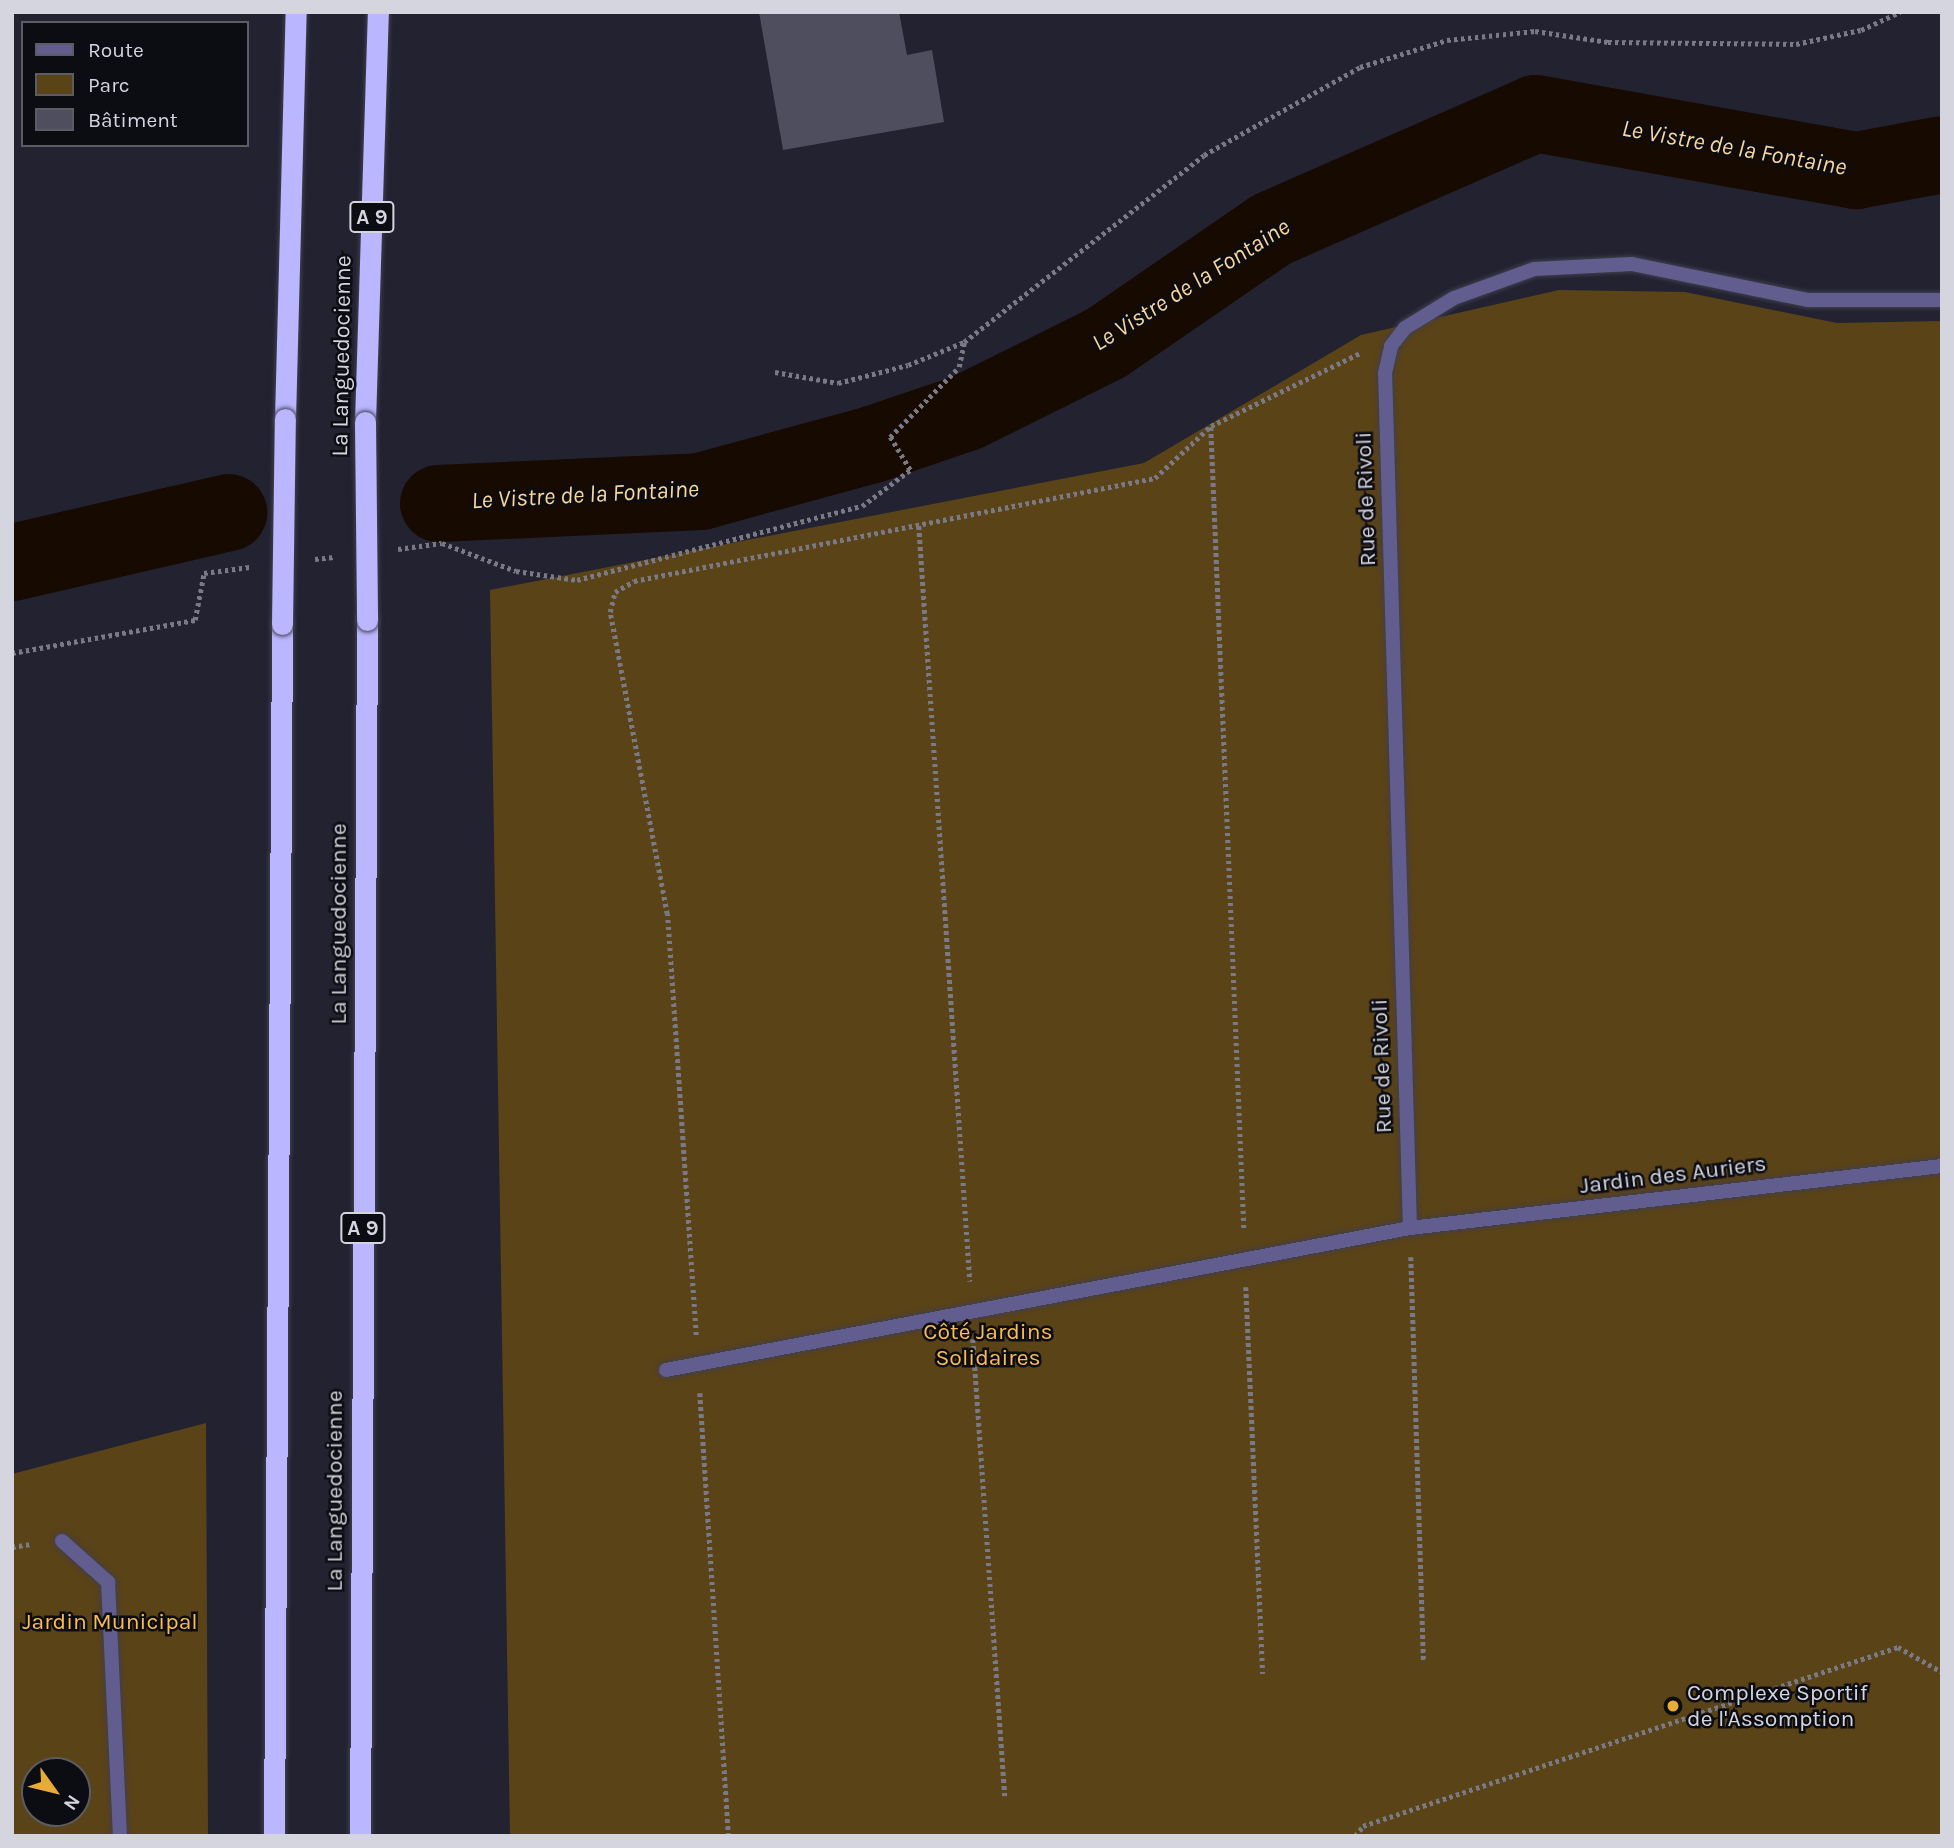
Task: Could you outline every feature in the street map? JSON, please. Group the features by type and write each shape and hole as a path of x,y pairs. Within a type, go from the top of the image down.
{"highway":[{"path":"275,1836 282,624 296,12"},
{"name":"La Languedocienne","path":"360,1836 367,620 365,422 378,12"}],"street":[{"path":"1391,346 1405,328 1454,298 1534,269 1632,264 1808,300 1942,300"},
{"name":"Rue de Rivoli","path":"1391,346 1385,373 1410,1228"},
{"name":"Jardin des Auriers","path":"666,1370 1410,1228 1942,1166"},
{"path":"62,1541 108,1582 120,1836"}],"path":[{"path":"775,372 838,383 908,365 964,342 1204,155 1360,67 1447,40 1535,31 1608,42 1796,44 1861,30 1900,12"},
{"path":"389,550 442,543 516,570 577,580 862,506 911,470 890,438 959,367 964,342"},
{"path":"729,1836 667,914 610,612 615,593 634,580 1155,478 1211,426 1366,350 1391,346"},
{"path":"1211,426 1263,1674"},
{"path":"919,526 1005,1796"},
{"path":"310,560 337,556"},
{"path":"12,653 195,620 204,573 257,566"},
{"path":"1410,1228 1424,1661"},
{"path":"1355,1836 1363,1826 1898,1647 1942,1672"}],"green space":[{"name":"Côté Jardins Solidaires","path":"1559,290 1685,292 1837,323 1942,321 1942,1836 510,1836 490,590 1144,463 1361,335"},
{"name":"Jardin Municipal","path":"206,1423 208,1836 12,1836 12,1474"}],"building":[{"path":"759,12 899,12 907,55 932,50 944,122 783,150"}],"waterway":[{"name":"Le Vistre de la Fontaine","path":"438,503 700,491 872,444 966,412 1105,343 1271,229 1535,113 1856,170 1942,154"},
{"name":"Le Vistre de la Fontaine","path":"12,562 228,512"}],"place":[{"name":"Complexe Sportif de l'Assomption","path":"1673,1706"}]}
